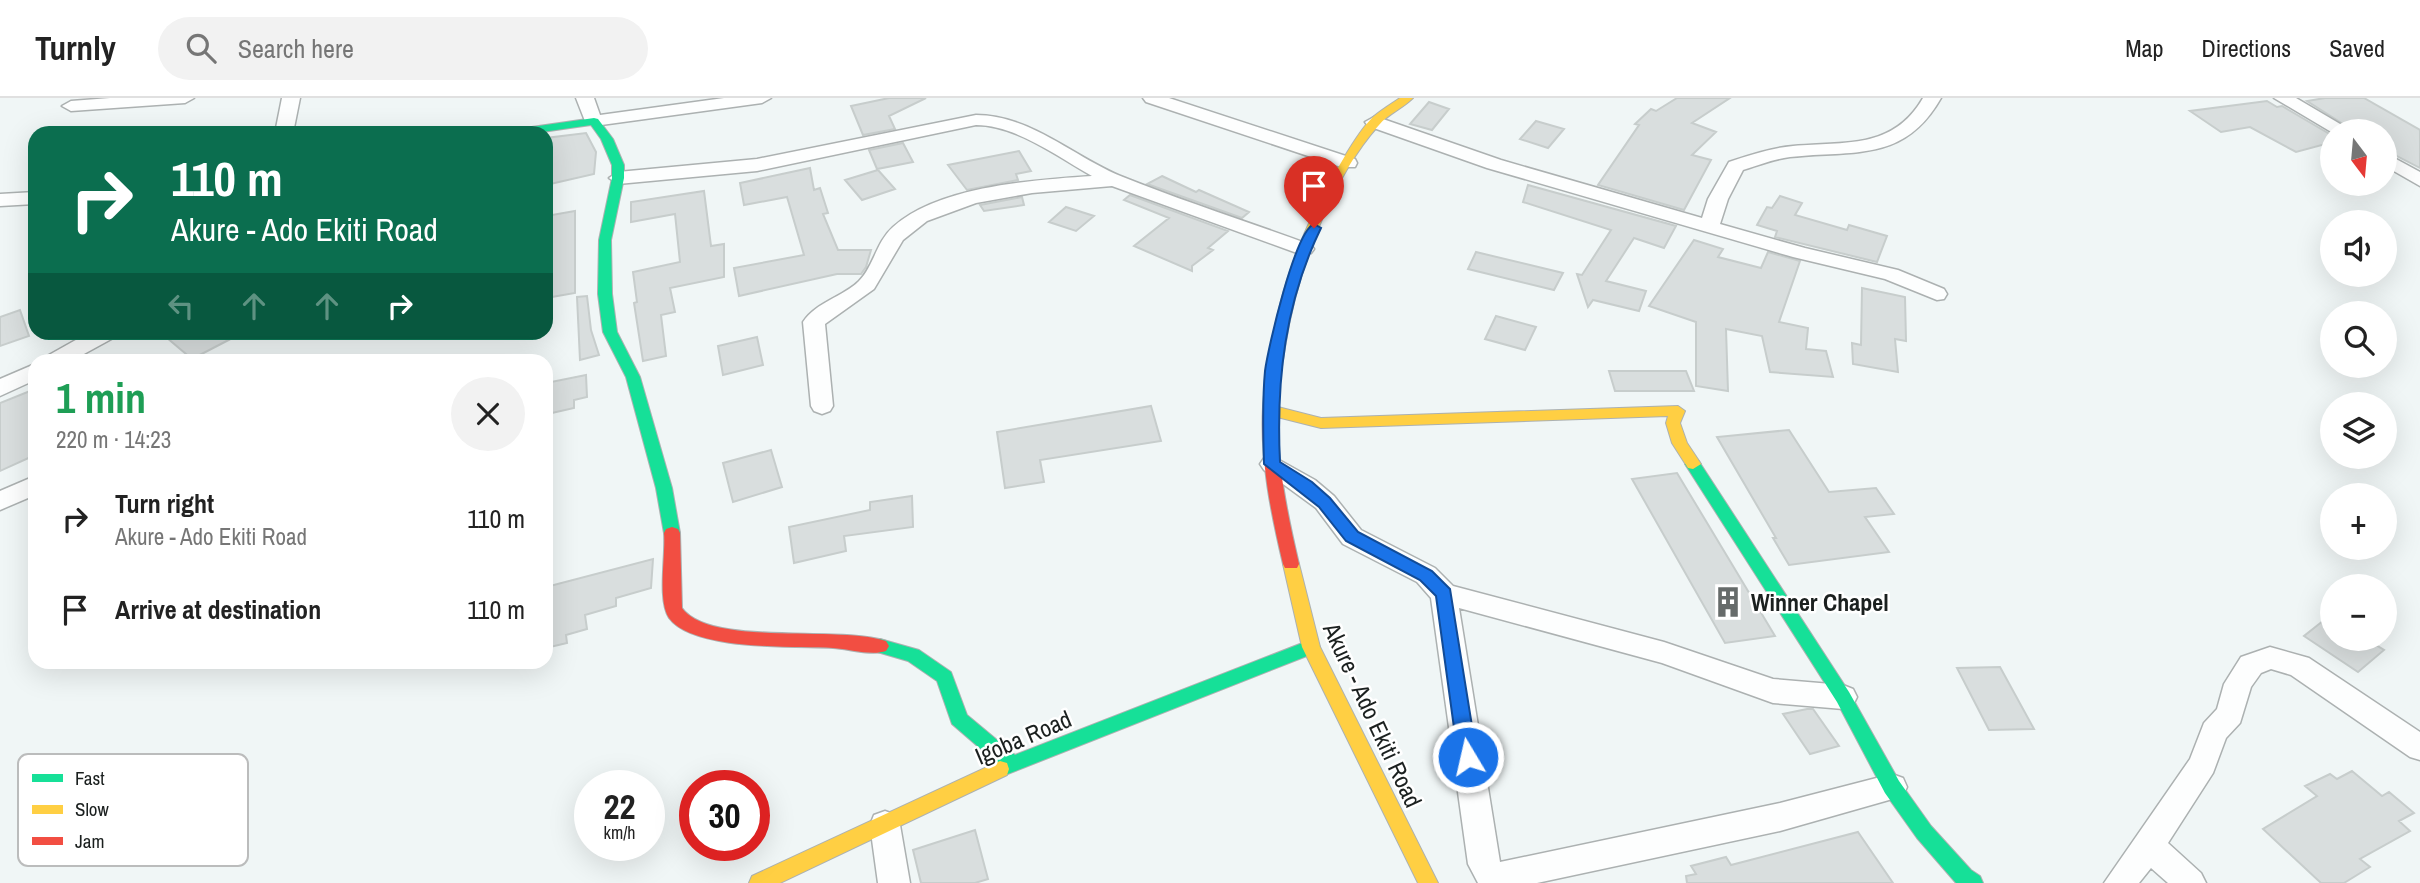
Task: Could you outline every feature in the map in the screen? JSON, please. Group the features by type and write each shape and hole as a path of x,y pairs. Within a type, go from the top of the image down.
{"street":[{"path":"71,106 185,98"},
{"path":"285,126 291,98"},
{"path":"585,98 594,121 613,150 618,178 605,240 605,294 610,332 633,377 664,488 674,542 673,600 676,613 686,623 714,634 743,639 837,639 866,642 914,655 944,677 959,719 1012,764"},
{"path":"553,127 762,98"},
{"path":"1152,98 1348,163"},
{"name":"Akure - Ado Ekiti Road","path":"1407,98 1374,122 1348,163 1304,249 1280,327 1270,410 1272,464 1281,524 1311,647 1428,883"},
{"path":"1710,225 1718,199 1736,166 1765,156 1798,151 1842,150 1881,142 1907,132 1925,116 1932,98"},
{"path":"2284,98 2322,119"},
{"path":"618,178 692,174 755,166 976,120 989,120 1029,134 1114,180 1304,249"},
{"path":"1374,122 1494,164 1800,253 1891,274 1937,294"},
{"path":"2398,165 2418,177"},
{"path":"822,407 814,322 864,287 879,271 898,232 915,219 966,199 1075,182 1114,180"},
{"path":"0,200 28,198"},
{"path":"74,354 95,340"},
{"path":"0,388 28,374"},
{"path":"1270,410 1321,423 1678,411 1673,423 1681,443 1843,697 1892,787 1924,832 1964,877 1973,883"},
{"path":"1272,464 1325,502 1352,537 1426,575 1444,594 1664,653 1773,691 1843,697"},
{"path":"0,502 28,488"},
{"path":"1444,594 1484,864 1489,873 1498,877 1780,817 1892,787"},
{"name":"Igoba Road","path":"759,883 1012,764 1311,647"},
{"path":"2120,883 2150,846 2203,764 2214,732 2230,715 2238,684 2251,665 2270,658 2299,666 2420,748"},
{"path":"885,825 894,883"},
{"path":"2150,846 2190,883"}],"building":[{"path":"889,98 926,98 889,116 895,129 863,135 851,106"},
{"path":"1677,98 1730,98 1692,123 1716,132 1692,155 1711,160 1684,210 1598,185 1639,125 1635,124 1651,109 1656,111"},
{"path":"2364,98 2420,130 2420,168 2398,157 2398,119 2335,119 2307,101"},
{"path":"2267,101 2277,107 2282,106 2320,128 2320,146 2296,152 2250,127 2221,132 2190,111"},
{"path":"1429,102 1449,109 1432,130 1410,124"},
{"path":"1536,121 1564,129 1548,148 1520,139"},
{"path":"586,133 596,152 594,174 553,183 553,137"},
{"path":"903,143 913,162 877,169 869,150"},
{"path":"1019,151 1031,171 1016,174 1018,180 967,190 948,165"},
{"path":"810,168 814,190 820,188 828,213 823,214 838,250 871,250 866,267 861,274 837,274 739,296 734,268 804,255 787,197 744,205 740,183"},
{"path":"878,170 895,189 862,200 845,180"},
{"path":"1162,176 1249,212 1242,218 1147,184"},
{"path":"1528,185 1676,226 1664,248 1634,238 1606,281 1646,291 1639,311 1593,300 1588,307 1577,274 1582,275 1611,230 1523,202"},
{"path":"704,191 711,246 724,244 724,277 670,288 675,312 661,315 666,356 643,361 634,303 637,302 633,272 680,262 675,214 631,222 631,202"},
{"path":"1130,195 1228,231 1208,248 1213,250 1192,266 1192,271 1134,246 1169,218 1124,200"},
{"path":"1780,196 1802,203 1795,215 1847,230 1849,225 1887,236 1877,262 1775,237 1777,231 1757,225 1767,207 1772,208"},
{"path":"1022,197 1024,205 984,211 980,205"},
{"path":"1066,207 1094,216 1076,231 1049,222"},
{"path":"575,211 575,293 553,297 553,215"},
{"path":"1694,240 1723,249 1718,257 1761,268 1768,252 1800,261 1779,322 1808,328 1806,349 1826,351 1833,377 1770,372 1762,336 1726,329 1728,391 1696,386 1696,322 1649,306"},
{"path":"1476,252 1563,273 1554,290 1468,269"},
{"path":"1862,288 1905,297 1906,341 1895,339 1898,372 1853,364 1852,343 1861,345"},
{"path":"587,296 591,330 599,355 580,360 577,297"},
{"path":"20,310 28,336 0,346 0,317"},
{"path":"1496,316 1536,327 1525,350 1485,339"},
{"path":"757,337 763,365 723,375 718,346"},
{"path":"169,340 229,340 202,354 186,354"},
{"path":"1609,371 1686,371 1694,391 1615,391"},
{"path":"586,375 587,397 574,400 574,408 553,413 553,382"},
{"path":"28,392 28,458 0,471 0,403"},
{"path":"1151,406 1161,441 1040,460 1044,482 1005,488 997,432"},
{"path":"1789,430 1829,492 1876,488 1894,514 1865,517 1889,552 1789,565 1717,437"},
{"path":"771,450 782,487 733,502 723,463"},
{"path":"1677,473 1775,636 1725,643 1632,479"},
{"path":"912,496 913,527 844,536 846,551 794,563 789,527 870,510 870,502"},
{"path":"653,559 651,588 616,598 616,606 585,615 587,629 566,635 567,643 553,646 553,585"},
{"path":"2320,623 2320,647 2304,636"},
{"path":"2326,651 2383,651 2358,672"},
{"path":"2000,667 2034,729 1989,730 1957,668"},
{"path":"1813,709 1839,746 1810,754 1783,714"},
{"path":"2352,771 2382,796 2389,792 2414,813 2399,821 2410,831 2360,859 2370,867 2344,883 2321,883 2263,829 2317,796 2305,786 2330,774 2337,779"},
{"path":"975,830 988,879 975,883 921,883 913,850"},
{"path":"1858,832 1893,883 1687,883 1686,876 1696,874 1691,866 1726,857 1731,865"}],"traffic: fast":[{"path":"553,127 594,121 607,139 618,165 618,178 605,240 605,294 610,332 633,377 664,488 672,533"},
{"path":"1693,464 1843,697 1892,787 1924,832 1964,877 1973,883"},
{"path":"880,646 913,655 945,677 959,719 1012,764"},
{"path":"1000,769 1311,647"}],"traffic: slow":[{"path":"1278,347 1290,290 1312,230 1326,201 1373,124 1407,98"},
{"path":"1270,410 1321,423 1678,411 1673,423 1680,443 1693,464"},
{"path":"1291,564 1311,647 1428,883"},
{"path":"759,883 1000,769"}],"traffic: jam":[{"path":"1278,347 1271,396 1270,431 1276,489 1291,564"},
{"path":"672,533 674,608 676,614 690,626 739,637 880,646"}],"place":[{"name":"Winner Chapel","path":"1728,602"}],"route":[{"path":"1314,228 1304,249 1280,327 1270,410 1272,464 1325,502 1352,537 1426,575 1444,594 1468,757"}]}
